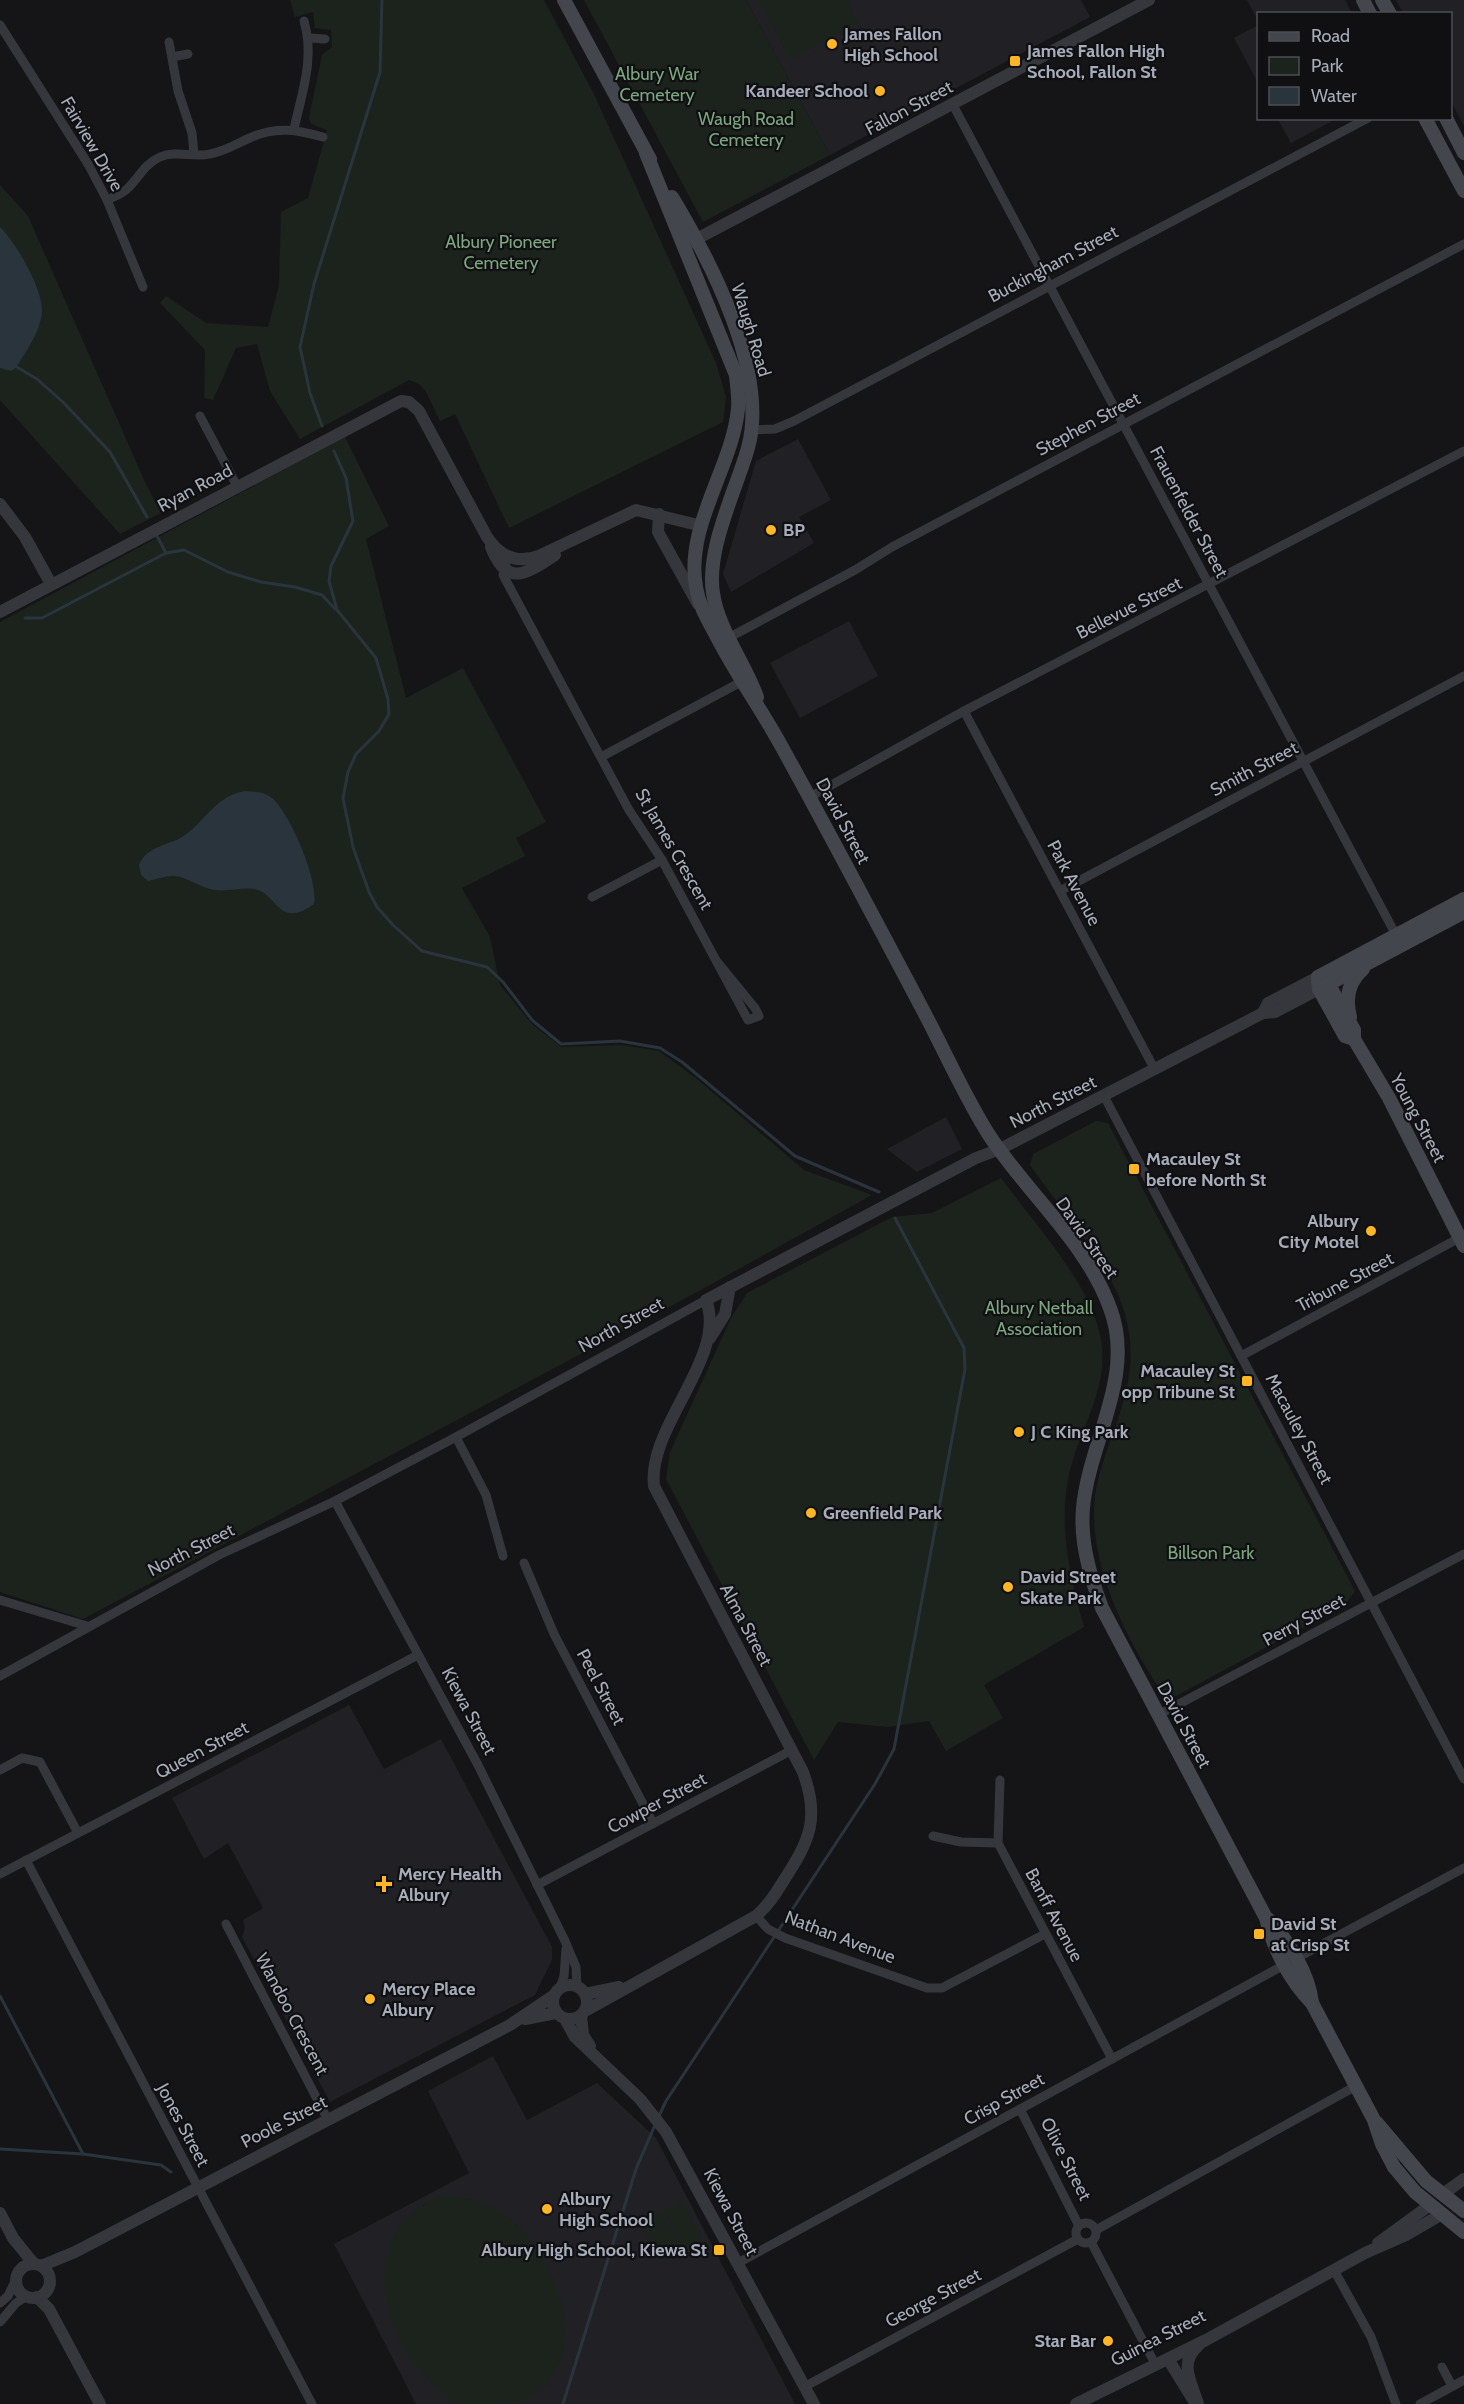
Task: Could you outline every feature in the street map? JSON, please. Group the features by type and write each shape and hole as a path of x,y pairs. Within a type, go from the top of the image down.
{"main road":[{"name":"Waugh Road","path":"564,0 646,153 698,240 713,271 742,349 753,407 752,430 722,532"},
{"path":"1426,120 1464,191"},
{"path":"1447,120 1464,153"},
{"name":"Waugh Road","path":"646,153 736,375 739,406 734,431 702,526"},
{"path":"702,526 722,532"},
{"name":"David Street","path":"702,526 694,573 704,613 741,682 762,710 987,1131 1082,1257 1101,1287 1112,1313 1118,1354 1116,1380 1087,1483 1082,1533 1091,1577 1102,1608 1266,1918 1271,1935 1290,1961 1301,1992 1312,2003 1374,2120 1382,2144 1394,2167 1410,2187 1464,2232"},
{"name":"David Street","path":"722,532 712,567 712,592 730,637 749,672 762,710"},
{"name":"North Street","path":"1322,983 1396,935 1464,899"},
{"name":"North Street","path":"1322,983 1375,959 1464,912"},
{"path":"1354,1035 1348,1006 1348,992 1358,974 1375,959"},
{"name":"Young Street","path":"1322,983 1389,1098 1462,1240"},
{"name":"David Street","path":"1374,2120 1419,2173 1443,2194 1461,2204"},
{"name":"Guinea Street","path":"1436,2209 1443,2194"},
{"name":"Guinea Street","path":"1436,2209 1461,2204"}],"street":[{"name":"Fallon Street","path":"685,245 1149,0"},
{"path":"294,129 305,87 309,38 304,21"},
{"name":"Fairview Drive","path":"1,28 107,200 143,286"},
{"path":"309,38 325,39"},
{"path":"169,42 178,91 192,133 194,154"},
{"path":"172,57 188,54"},
{"name":"Frauenfelder Street","path":"953,105 1396,935"},
{"name":"Buckingham Street","path":"752,430 775,429 1364,120"},
{"path":"107,200 127,190 147,165 160,157 207,155 229,149 251,137 273,130 294,129 323,137"},
{"name":"Stephen Street","path":"730,637 855,570 892,547 1464,244"},
{"name":"Ryan Road","path":"0,612 389,405 401,401 409,402"},
{"name":"St James Crescent","path":"409,402 419,411 487,537 498,563 504,569 509,586 629,810 662,860 715,959 759,1016 748,1020"},
{"path":"200,416 237,486"},
{"name":"Bellevue Street","path":"810,798 964,711 1464,451"},
{"path":"0,504 25,537 51,584"},
{"path":"585,535 527,572 515,575 504,569 510,558 533,558 633,510 659,514 702,526"},
{"path":"659,514 658,532 704,613"},
{"name":"St James Crescent","path":"487,537 498,551 510,558"},
{"name":"Smith Street","path":"1060,891 1464,676"},
{"path":"601,757 741,682"},
{"name":"Park Avenue","path":"964,711 1155,1070"},
{"path":"592,897 662,860"},
{"name":"North Street","path":"0,1676 219,1555 335,1501 456,1437 729,1287 976,1158 1000,1149 1263,1013 1275,1012 1322,983"},
{"name":"Macauley Street","path":"1104,1096 1464,1779"},
{"name":"Tribune Street","path":"1241,1356 1462,1240"},
{"name":"Alma Street","path":"729,1287 725,1314 706,1344 658,1452 653,1475 654,1486 792,1750 810,1790 813,1806 812,1825 800,1856 766,1908 756,1916"},
{"name":"Alma Street","path":"706,1300 710,1317 706,1344"},
{"path":"456,1437 486,1495 503,1556"},
{"name":"Kiewa Street","path":"335,1501 478,1765 565,1941 576,1967 581,1990 584,2035 593,2052"},
{"name":"Perry Street","path":"1158,1714 1464,1554"},
{"name":"Peel Street","path":"524,1563 554,1634 653,1823"},
{"path":"0,1600 87,1626"},
{"name":"Queen Street","path":"0,1874 418,1655"},
{"name":"Cowper Street","path":"537,1885 792,1750"},
{"path":"0,1770 22,1758 40,1762 78,1833"},
{"path":"933,1836 961,1842 998,1844 1000,1780"},
{"name":"Banff Avenue","path":"998,1844 1112,2059"},
{"name":"Jones Street","path":"26,1860 312,2404"},
{"name":"Crisp Street","path":"738,2263 1464,1868"},
{"path":"583,2013 631,1984 756,1916"},
{"name":"Nathan Avenue","path":"756,1916 768,1929 783,1937 921,1987 935,1989 955,1982 1045,1934"},
{"name":"Wandoo Crescent","path":"226,1924 328,2120"},
{"name":"Kiewa Street","path":"557,1992 566,1962 565,1941"},
{"path":"560,2016 557,1992 631,1984"},
{"name":"Poole Street","path":"19,2273 75,2252 510,2025 557,1992"},
{"name":"Poole Street","path":"510,2025 583,2013"},
{"name":"Kiewa Street","path":"560,2016 575,2037 593,2052 649,2110 673,2142 814,2404"},
{"path":"1096,2230 1356,2086"},
{"name":"Olive Street","path":"1020,2109 1079,2226"},
{"name":"Guinea Street","path":"1443,2194 1464,2179"},
{"name":"Guinea Street","path":"1096,2393 1206,2340 1365,2253 1436,2209"},
{"path":"0,2212 13,2238 38,2265 49,2284 49,2309"},
{"path":"1089,2223 1096,2230 1096,2236 1091,2242 1082,2243 1078,2239 1076,2230 1079,2226 1089,2223"},
{"path":"13,2238 19,2273 18,2289 49,2309 100,2404"},
{"name":"George Street","path":"804,2386 1078,2239"},
{"path":"1091,2242 1152,2358"},
{"name":"Poole Street","path":"32,2297 49,2284 75,2252"},
{"path":"1334,2270 1371,2337 1396,2404"},
{"path":"0,2303 8,2296 19,2273"},
{"path":"0,2322 16,2303 32,2297"},
{"name":"Guinea Street","path":"1076,2404 1152,2358 1207,2331 1239,2322"},
{"path":"1198,2404 1186,2361 1190,2353 1206,2340"},
{"path":"1185,2342 1168,2359 1181,2383 1198,2404"},
{"path":"1442,2367 1452,2386"},
{"path":"1420,2404 1464,2380"}],"shaded area":[{"name":"James Fallon High School","path":"746,0 1081,0 1090,17 830,155"},
{"path":"1247,0 1345,0 1351,12 1257,12 1257,19"},
{"path":"1396,0 1464,0 1464,126 1452,103 1452,12 1402,12"},
{"path":"1257,26 1257,81 1234,38"},
{"path":"1279,120 1334,120 1291,143"},
{"path":"798,439 831,500 799,517 814,543 731,592 723,574 756,461"},
{"path":"849,621 878,676 800,718 770,663"},
{"path":"946,1117 962,1149 917,1172 887,1149"},
{"name":"Mercy Health Albury","path":"349,1705 384,1769 441,1739 552,1947 552,1960 535,1995 330,2102 242,1937 245,1928 243,1920 263,1908 228,1843 204,1859 172,1798"},
{"name":"Albury High School","path":"493,2056 527,2120 597,2083 656,2138 795,2404 416,2404 334,2244 469,2173 428,2091"}],"green space":[{"name":"Albury Pioneer Cemetery","path":"290,0 544,0 594,94 716,363 726,397 723,422 509,528 455,414 440,421 425,390 419,384 409,380 300,439 270,391 257,344 236,348 213,400 204,398 205,350 160,303 166,296 206,323 268,327 279,285 281,212 308,198 327,130 311,124 309,118 322,55 332,47 331,30 315,28 313,12 295,17"},
{"name":"Waugh Road Cemetery","path":"584,0 746,0 830,155 703,222"},
{"path":"758,0 846,0 858,23 790,59"},
{"path":"0,185 28,216 145,482 161,513 120,534 0,400"},
{"path":"345,437 389,526 366,539 406,698 463,668 546,822 516,838 525,856 462,888 490,937 500,985 531,1023 561,1047 622,1045 659,1051 697,1079 804,1170 872,1195 699,1291 83,1619 0,1592 0,622"},
{"name":"Billson Park","path":"1096,1121 1108,1123 1355,1591 1345,1605 1176,1696 1164,1695 1149,1673 1121,1621 1101,1564 1095,1535 1094,1507 1098,1480 1124,1401 1128,1381 1130,1340 1126,1318 1120,1299 1098,1259 1030,1165 1033,1154"},
{"name":"Albury Netball Association","path":"1001,1178 1045,1234 1074,1276 1095,1318 1101,1339 1103,1357 1101,1374 1069,1475 1066,1494 1067,1551 1084,1627 984,1685 1003,1718 946,1751 929,1721 888,1727 838,1722 814,1760 666,1479 670,1452 731,1318 747,1293 892,1217 932,1213"},
{"path":"446,2195 462,2197 492,2207 523,2231 539,2251 552,2275 561,2300 565,2326 563,2351 554,2374 537,2393 515,2403 456,2402 422,2373 406,2352 394,2329 387,2304 384,2278 388,2253 397,2231 414,2212 429,2201"},
{"path":"682,2200 703,2239 683,2249 663,2211"},
{"path":"661,2212 682,2250 661,2261 640,2223"}],"water":[{"path":"0,227 27,265 41,300 42,309 33,340 16,368 11,371 0,368"},
{"path":"245,791 266,794 279,806 287,818 308,864 314,904 303,911 286,912 258,890 216,890 176,876 148,881 141,875 139,865 147,853 179,839 193,829 219,803"}],"waterway":[{"path":"322,426 310,393 300,347 314,284 380,72 382,0"},
{"path":"15,366 37,379 63,402 110,452 147,517"},
{"path":"334,451 346,478 353,521 331,566 329,581 337,610 376,658 388,699 389,714 379,731 356,754 348,772 343,798 353,847 369,892 377,907 422,951 487,967 503,982 532,1020 561,1044 620,1041 660,1048 682,1062 795,1156 879,1192"},
{"path":"157,536 166,553 184,550 228,572 261,582 295,587 322,595 335,609"},
{"path":"25,618 42,618 166,553"},
{"path":"659,2116 666,2101 875,1784 894,1749 965,1369 964,1348 895,1218"},
{"path":"0,1996 83,2154"},
{"path":"563,2404 636,2169 655,2125"},
{"path":"0,2149 83,2154 161,2165 171,2172"}],"place":[{"name":"James Fallon High School","path":"832,44"},
{"name":"James Fallon High School, Fallon St","path":"1015,61"},
{"name":"Kandeer School","path":"880,91"},
{"name":"BP","path":"771,530"},
{"name":"Macauley St before North St","path":"1134,1169"},
{"name":"Albury City Motel","path":"1371,1231"},
{"name":"Macauley St opp Tribune St","path":"1247,1381"},
{"name":"J C King Park","path":"1019,1432"},
{"name":"Greenfield Park","path":"811,1513"},
{"name":"David Street Skate Park","path":"1008,1587"},
{"name":"Mercy Health Albury","path":"384,1884"},
{"name":"David St at Crisp St","path":"1259,1934"},
{"name":"Mercy Place Albury","path":"370,1999"},
{"name":"Albury High School","path":"547,2209"},
{"name":"Albury High School, Kiewa St","path":"719,2250"},
{"name":"Star Bar","path":"1108,2341"}],"park label":[{"name":"Albury War Cemetery","path":"657,84"}]}
